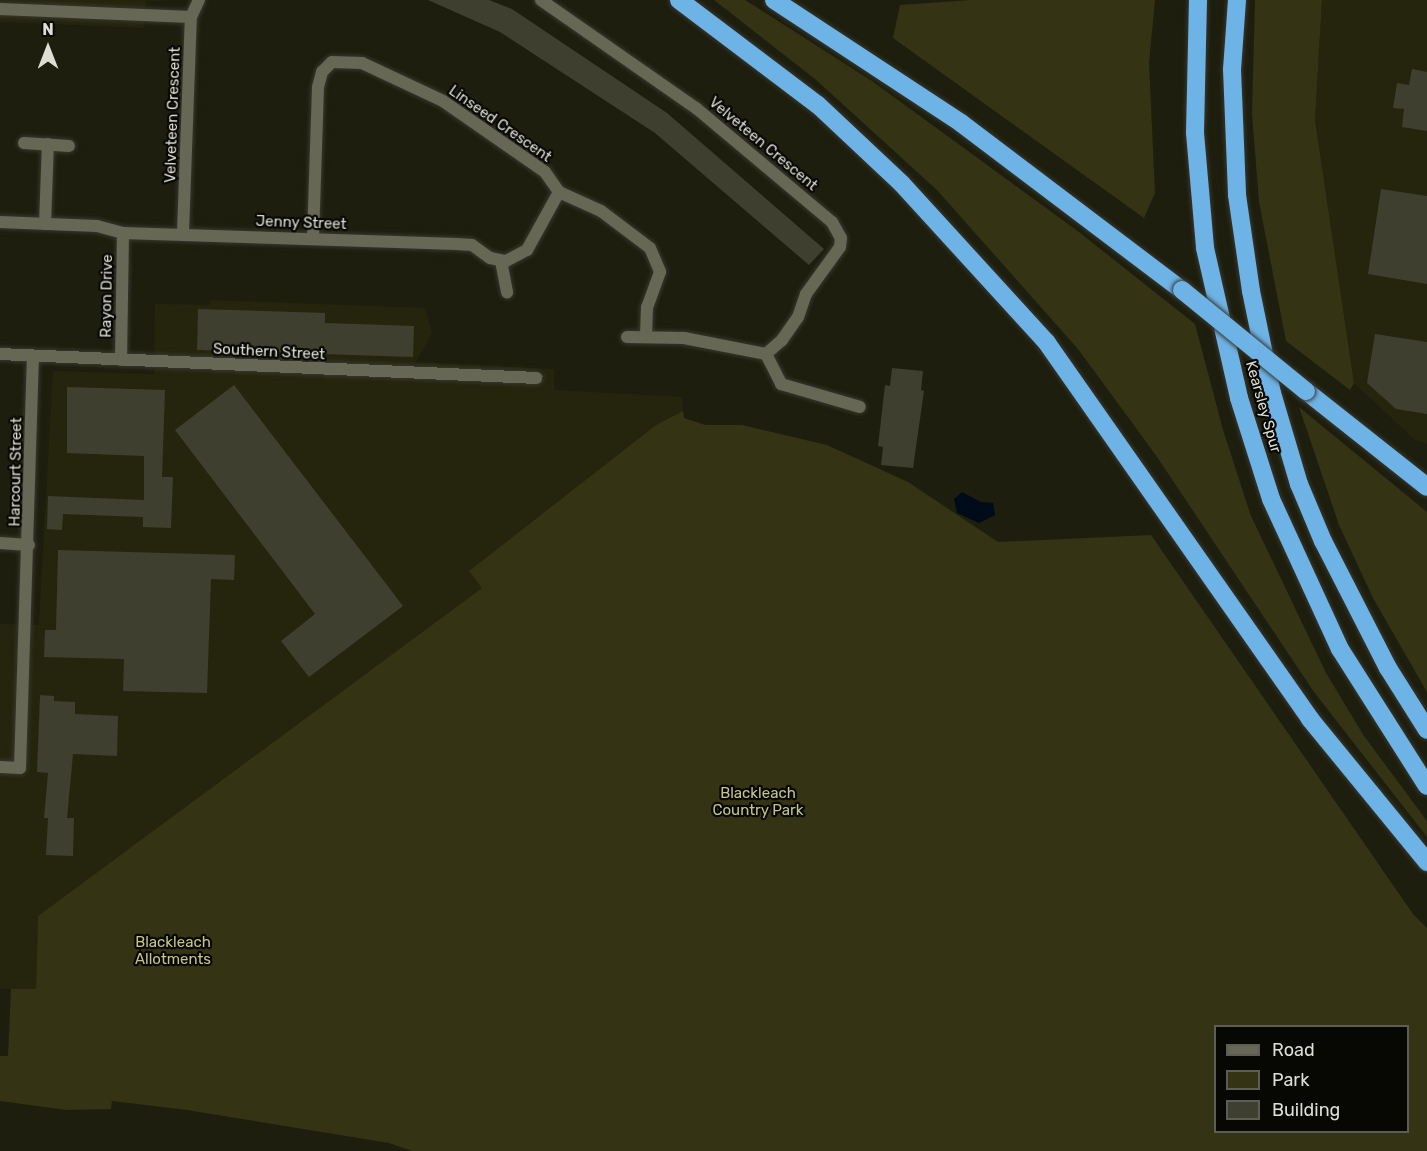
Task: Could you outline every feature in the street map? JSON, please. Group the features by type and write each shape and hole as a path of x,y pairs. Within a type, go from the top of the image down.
{"highway":[{"path":"679,0 826,113 902,184 1047,343 1310,719 1427,862"},
{"path":"774,0 961,123 1182,290 1427,488"},
{"name":"Kearsley Spur","path":"1198,0 1195,133 1205,248 1239,398 1271,499 1340,649 1427,786"},
{"name":"Kearsley Spur","path":"1237,0 1232,69 1237,195 1251,291 1275,405 1299,484 1323,541 1388,668 1427,730"}],"street":[{"name":"Velveteen Crescent","path":"183,232 192,17 199,0"},
{"name":"Velveteen Crescent","path":"542,0 696,108 832,222 842,238 840,247 810,287 782,340 766,354"},
{"path":"0,9 192,17"},
{"name":"Linseed Crescent","path":"313,238 318,87 322,72 332,62 362,63 443,101 545,172 559,192 601,211 650,248 660,272 647,308 646,336"},
{"path":"24,143 69,146"},
{"path":"45,224 48,144"},
{"path":"507,292 501,261 514,259 527,250 559,192"},
{"name":"Jenny Street","path":"0,222 97,226 123,233 183,232 472,245 501,261"},
{"name":"Rayon Drive","path":"121,360 123,233"},
{"path":"627,337 646,336 707,341 766,354 781,384 860,407"},
{"name":"Southern Street","path":"0,354 536,378"},
{"name":"Harcourt Street","path":"0,767 20,768 29,545 33,356"},
{"path":"0,543 29,545"}],"shaded area":[{"path":"0,0 184,0 146,1 144,28 0,22"},
{"path":"1322,0 1427,0 1427,444 1414,439 1354,383 1315,120"},
{"path":"210,300 425,308 432,333 416,362 554,369 554,390 682,397 683,411 656,425 469,571 482,588 38,916 36,990 0,989 0,624 39,625 53,371 154,374 155,304 209,305"}],"green space":[{"path":"714,0 745,0 872,81 1079,232 1195,324 1223,430 1251,516 1326,673 1364,736 1427,821 1427,837 1314,692 1155,454 1078,349 937,190 815,79"},
{"path":"971,0 1155,0 1149,63 1155,193 1144,218 893,38 900,5"},
{"path":"1255,0 1322,0 1315,120 1354,383 1350,390 1286,341 1259,202 1252,114"},
{"path":"1299,407 1427,512 1427,692 1373,598 1339,525"},
{"name":"Blackleach Country Park","path":"683,411 684,418 705,425 742,425 827,445 908,482 998,542 1151,535 1413,914 1427,928 1427,1151 412,1151 389,1143 187,1110 112,1101 111,1109 67,1110 0,1101 0,1056 8,1056 11,989 36,989 38,916 482,588 469,571 656,425"}],"water":[{"path":"962,492 981,502 993,503 995,515 979,523 957,513 954,499"}],"building":[{"path":"428,0 489,0 512,9 667,113 824,249 809,265 655,133 500,32"},
{"path":"1412,69 1427,72 1427,131 1402,127 1404,109 1393,108 1397,83 1409,85"},
{"path":"1381,189 1427,196 1427,284 1368,274"},
{"path":"198,309 325,313 325,323 414,326 413,357 197,350"},
{"path":"1375,334 1427,342 1427,414 1396,409 1367,383"},
{"path":"892,368 923,371 921,390 924,391 913,468 881,465 883,447 878,446 885,385 890,386"},
{"path":"234,385 403,606 309,677 281,641 315,614 175,430"},
{"path":"67,387 165,390 162,477 173,477 171,528 143,527 143,517 63,514 62,530 47,529 48,496 144,500 144,456 67,453"},
{"path":"58,550 235,555 234,580 211,579 207,693 123,691 124,659 44,657 45,630 56,630"},
{"path":"40,695 54,696 54,701 75,702 75,714 118,716 117,756 73,754 67,818 74,818 73,856 46,855 48,818 44,818 48,773 37,772"}],"park label":[{"name":"Blackleach Allotments","path":"173,950"}]}
